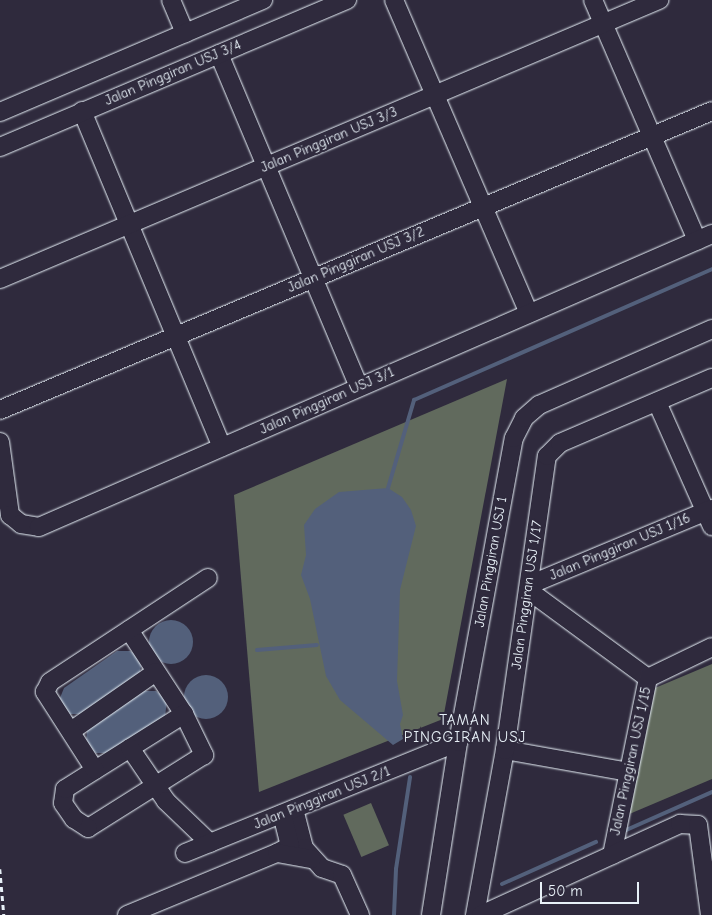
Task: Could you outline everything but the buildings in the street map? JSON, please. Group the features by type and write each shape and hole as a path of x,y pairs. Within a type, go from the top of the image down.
{"street":[{"path":"171,0 185,33"},
{"path":"0,112 263,0"},
{"name":"Jalan Pinggiran USJ 3/4","path":"0,147 347,0"},
{"path":"394,0 529,313"},
{"path":"593,0 652,136 705,237"},
{"name":"Jalan Pinggiran USJ 3/3","path":"0,279 658,0"},
{"path":"219,54 359,387"},
{"path":"82,111 222,448"},
{"name":"Jalan Pinggiran USJ 3/2","path":"0,410 712,111"},
{"name":"Jalan Pinggiran USJ 3/1","path":"0,442 10,514 21,524 38,527 705,237"},
{"name":"Jalan Pinggiran USJ 1","path":"430,915 458,742 514,438 524,418 539,405 712,329"},
{"name":"Jalan Pinggiran USJ 1/17","path":"475,915 505,750 547,456 560,443 712,378"},
{"path":"657,402 710,515"},
{"name":"Jalan Pinggiran USJ 1/16","path":"528,587 710,515"},
{"path":"95,770 46,692 50,682 208,578"},
{"path":"528,587 648,678"},
{"path":"129,630 184,714 204,755 88,828 74,819 64,803 65,789 184,714"},
{"name":"Jalan Pinggiran USJ 1/15","path":"612,855 648,678 712,647"},
{"path":"70,731 156,672"},
{"name":"Jalan Pinggiran USJ 2/1","path":"185,853 458,742"},
{"path":"130,748 154,787 210,843"},
{"path":"505,750 629,772"},
{"path":"127,915 290,846 288,811"},
{"path":"288,811 304,848 312,859 322,868 342,875 360,915"},
{"path":"481,915 680,824 698,826 710,915"},
{"path":"277,853 312,859"}],"path":[{"path":"0,869 4,915"}],"green space":[{"path":"507,379 443,719 259,792 234,495"},
{"path":"712,664 712,779 627,815 655,688"},
{"path":"371,803 389,845 361,857 343,815"}],"water":[{"path":"388,488 402,497 411,510 416,526 400,590 397,681 403,715 400,724 403,739 393,745 340,700 326,676 310,599 301,575 306,555 304,525 315,509 339,492"},
{"path":"167,620 175,620 187,626 193,642 187,658 175,664 167,664 155,658 149,646 149,638 155,626"},
{"path":"117,651 130,651 138,656 141,666 139,677 82,714 70,714 65,710 60,698 64,688"},
{"path":"202,675 210,675 222,681 228,697 222,713 210,719 202,719 190,713 184,701 184,693 190,681"},
{"path":"144,691 156,691 167,700 165,717 108,753 96,753 90,749 86,743 87,730"}],"waterway":[{"path":"388,488 414,400 712,269"},
{"path":"257,650 317,645"},
{"path":"394,915 396,869 410,777"},
{"path":"624,831 712,792"},
{"path":"502,884 596,842"}],"district":[{"name":"TAMAN PINGGIRAN USJ","path":"465,728"}]}
